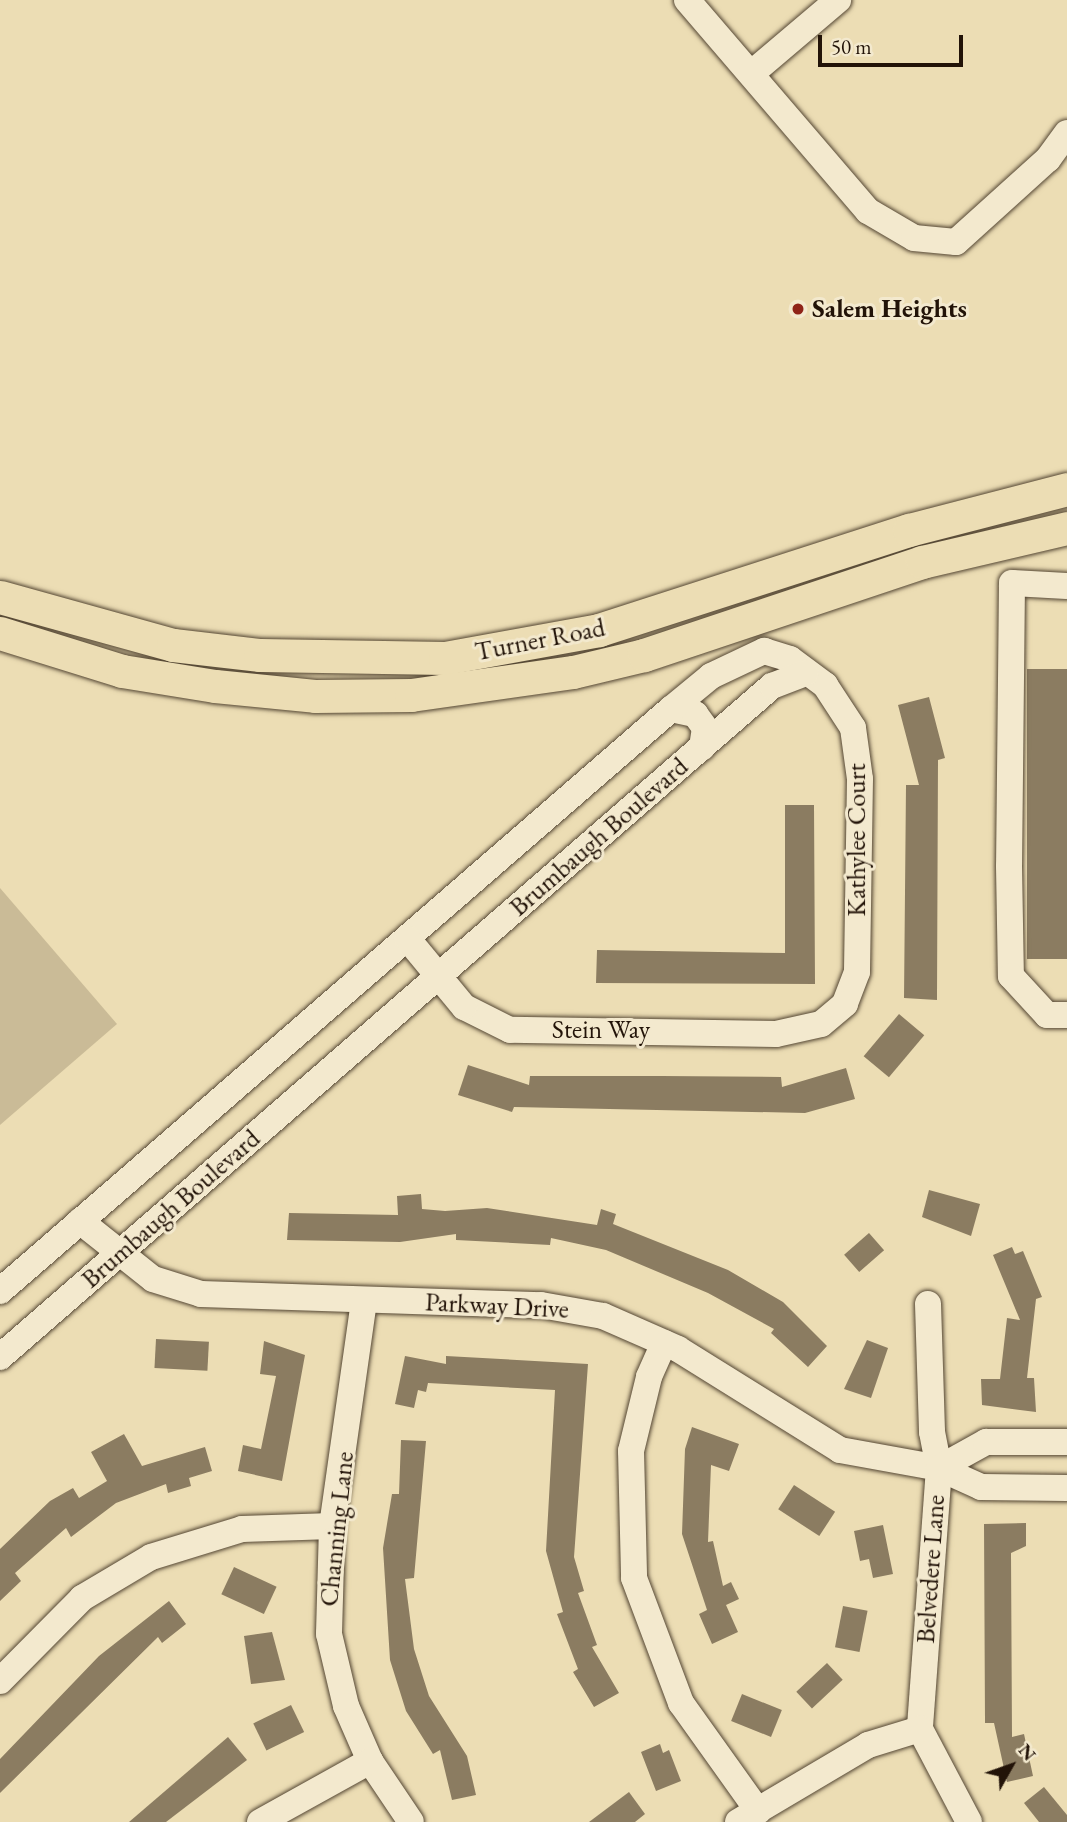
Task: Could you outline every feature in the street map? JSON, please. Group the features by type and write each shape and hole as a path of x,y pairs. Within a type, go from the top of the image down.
{"main road":[{"name":"Turner Road","path":"0,597 173,645 260,655 445,658 599,630 909,530 1067,489"},
{"name":"Turner Road","path":"0,634 122,671 215,686 315,696 411,695 643,655 922,562 1067,527"}],"street":[{"path":"687,0 868,211 938,244 956,242 1048,159 1067,133"},
{"path":"751,73 838,0"},
{"path":"1067,586 1012,583 1009,866 1011,976 1047,1015 1067,1014"},
{"name":"Kathylee Court","path":"671,709 722,670 764,651 790,659 825,685 853,727 860,779 857,972 832,1018"},
{"path":"702,748 786,676 806,673"},
{"name":"Brumbaugh Boulevard","path":"0,1291 671,709 695,714 705,728 702,748 0,1357"},
{"name":"Stein Way","path":"407,938 438,977 478,1018 510,1030 776,1034 832,1018"},
{"name":"Parkway Drive","path":"80,1221 118,1255 153,1279 201,1294 569,1308 664,1343 840,1450 939,1468 981,1487 1067,1488"},
{"name":"Channing Lane","path":"363,1301 332,1526 329,1634 346,1706 370,1761 411,1822"},
{"name":"Belvedere Lane","path":"920,1729 939,1468 932,1432 928,1304"},
{"path":"664,1343 631,1451 634,1578 643,1616 681,1703 748,1816 868,1745 920,1729 969,1822"},
{"path":"939,1468 986,1442 1067,1442"},
{"path":"0,1681 82,1598 151,1557 242,1529 332,1526"},
{"path":"260,1822 370,1761"}],"shaded area":[{"path":"0,888 117,1024 0,1125"}],"building":[{"path":"1027,669 1067,669 1067,959 1027,959"},
{"path":"929,697 945,758 938,760 937,1000 904,998 906,785 919,785 898,705"},
{"path":"785,805 814,805 815,984 596,983 597,950 785,953"},
{"path":"899,1014 924,1035 889,1077 864,1056"},
{"path":"468,1065 529,1085 530,1076 661,1076 781,1077 782,1087 846,1068 855,1099 805,1113 514,1107 512,1112 458,1095"},
{"path":"929,1190 980,1204 971,1236 922,1217"},
{"path":"421,1194 422,1209 445,1211 487,1208 597,1225 601,1209 616,1214 613,1224 728,1270 783,1302 827,1346 808,1367 771,1333 774,1329 708,1293 606,1250 551,1238 550,1245 456,1240 456,1234 400,1242 287,1240 289,1213 398,1215 397,1196"},
{"path":"869,1233 884,1250 859,1272 844,1255"},
{"path":"1012,1247 1015,1254 1023,1251 1042,1297 1036,1299 1027,1378 1034,1378 1036,1412 982,1405 981,1379 1000,1379 1007,1318 1020,1320 993,1255"},
{"path":"156,1339 209,1342 207,1371 154,1368"},
{"path":"867,1340 888,1348 871,1398 844,1389"},
{"path":"264,1341 305,1355 282,1481 238,1471 243,1445 261,1449 276,1376 260,1374"},
{"path":"405,1356 446,1364 446,1356 588,1364 574,1557 584,1591 578,1593 597,1645 592,1647 619,1693 594,1707 573,1672 578,1669 557,1614 563,1612 546,1551 555,1390 428,1383 426,1392 418,1390 414,1408 395,1404"},
{"path":"692,1427 739,1444 729,1471 711,1465 708,1542 713,1541 723,1586 731,1582 739,1599 726,1605 738,1632 712,1644 699,1614 707,1610 682,1534 685,1449"},
{"path":"124,1434 142,1466 205,1447 212,1471 189,1478 191,1486 168,1493 166,1484 116,1503 71,1537 66,1528 15,1573 21,1581 0,1601 0,1549 50,1501 73,1488 79,1498 107,1481 91,1452"},
{"path":"401,1440 426,1441 414,1578 405,1579 414,1649 429,1696 467,1756 476,1795 452,1800 440,1750 433,1754 406,1711 390,1660 383,1548 392,1494 399,1494"},
{"path":"794,1485 835,1512 819,1536 778,1509"},
{"path":"1026,1523 1026,1546 1011,1553 1012,1737 1024,1734 1033,1776 1007,1782 994,1723 985,1723 984,1524"},
{"path":"883,1525 893,1574 873,1578 869,1559 860,1561 854,1531"},
{"path":"234,1567 277,1587 264,1614 221,1594"},
{"path":"169,1601 186,1624 162,1643 158,1637 0,1793 0,1759 99,1656"},
{"path":"843,1606 868,1611 860,1652 835,1647"},
{"path":"272,1632 285,1680 251,1684 244,1636"},
{"path":"827,1663 843,1680 812,1708 796,1692"},
{"path":"742,1694 782,1710 771,1737 731,1721"},
{"path":"291,1705 304,1732 266,1750 253,1723"},
{"path":"228,1737 247,1760 166,1822 129,1822"},
{"path":"660,1744 663,1753 669,1750 681,1781 656,1791 641,1752"},
{"path":"1044,1787 1067,1815 1067,1822 1039,1822 1024,1803"},
{"path":"629,1792 645,1814 635,1822 589,1822"}],"place":[{"name":"Salem Heights","path":"798,309"}]}
